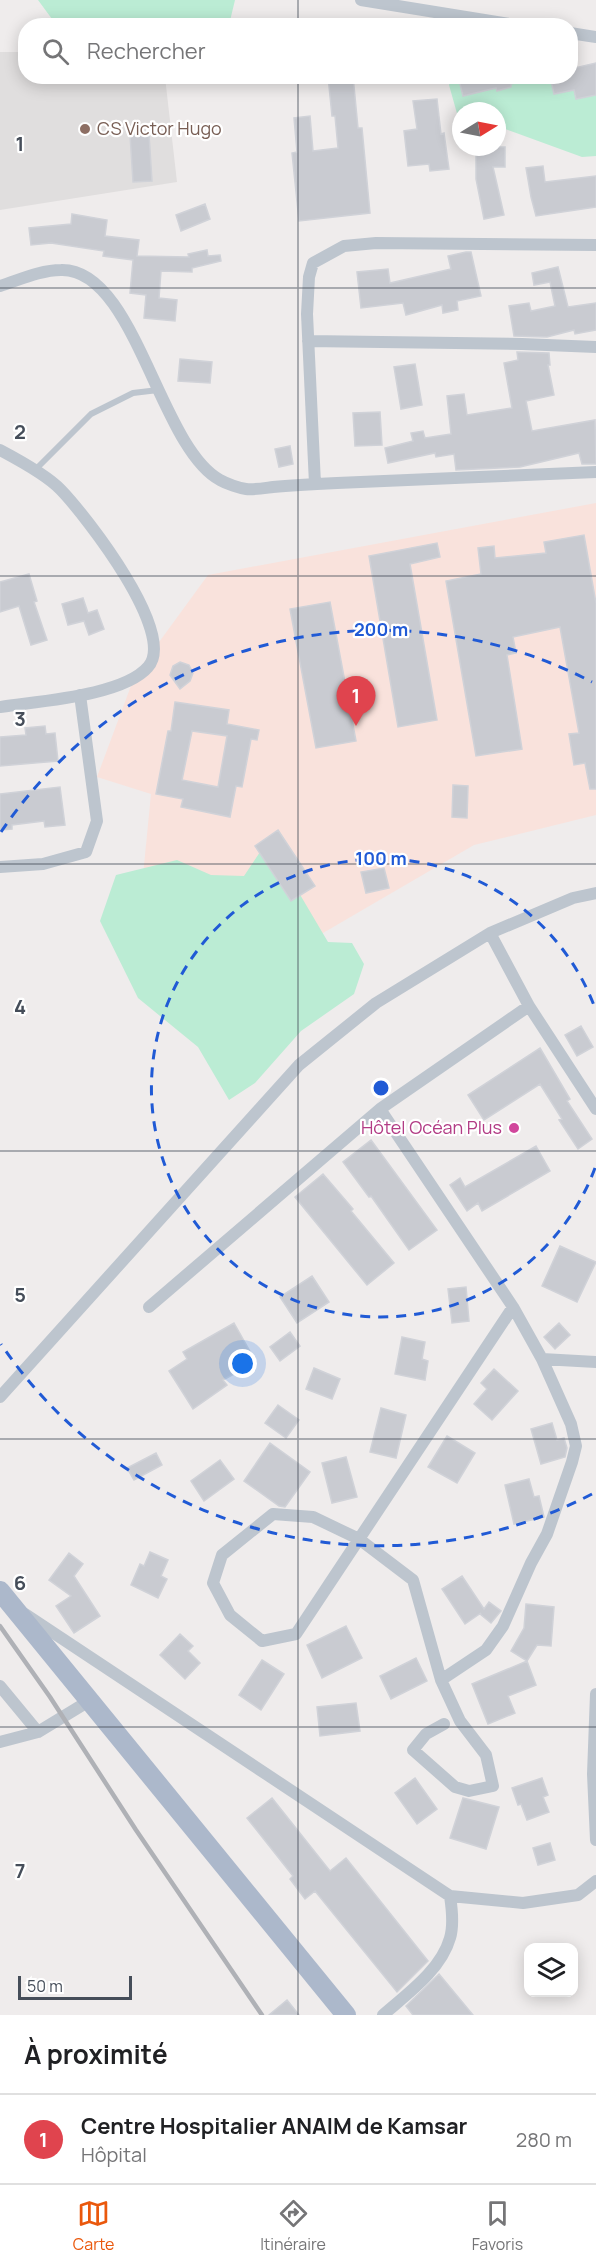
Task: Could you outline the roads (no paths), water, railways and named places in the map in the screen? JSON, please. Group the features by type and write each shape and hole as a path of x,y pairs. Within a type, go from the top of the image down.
{"main road":[{"path":"6,1598 346,2015"}],"street":[{"path":"361,0 472,18"},
{"path":"578,34 596,37"},
{"path":"315,484 308,341 309,277 313,262 344,246 376,243 596,245"},
{"path":"0,286 31,276 62,270 78,273 100,287 111,299 198,461 220,480 247,489 596,472"},
{"path":"308,341 596,347"},
{"path":"0,707 80,695 114,687 137,678 151,665 155,644 142,605 101,537 60,488 1,453"},
{"path":"0,867 43,864 86,852 97,821 80,695"},
{"path":"0,1397 299,1065 376,1003 490,933 573,898 596,892"},
{"path":"490,933 529,1005 596,1109"},
{"path":"149,1307 380,1109 529,1005"},
{"path":"380,1109 513,1307 542,1359 571,1424 576,1446 547,1534 531,1563 503,1626 486,1650 441,1680"},
{"path":"444,1724 426,1734 413,1750 455,1787 469,1791 493,1786 486,1755 460,1720 441,1680 413,1580 358,1539 313,1517 273,1514 222,1555 213,1583 230,1615 262,1641 296,1634 358,1539 513,1307"},
{"path":"542,1359 596,1362"},
{"path":"6,1598 450,1896 523,1903 578,1895 596,1881"},
{"path":"0,1686 38,1732"},
{"path":"596,1694 593,1774 596,1840"},
{"path":"0,1742 38,1732 89,1701"},
{"path":"383,2015 433,1970 450,1938 452,1915 450,1896"}],"lane":[{"path":"33,471 92,414 133,393 158,390"}],"railway":[{"path":"0,1626 50,1697 136,1830 262,2015"}],"place":[{"name":"CS Victor Hugo","path":"85,129"},
{"name":"Centre Hospitalier ANAIM de Kamsar","path":"356,726"},
{"name":"Hôtel Océan Plus","path":"514,1128"}]}
